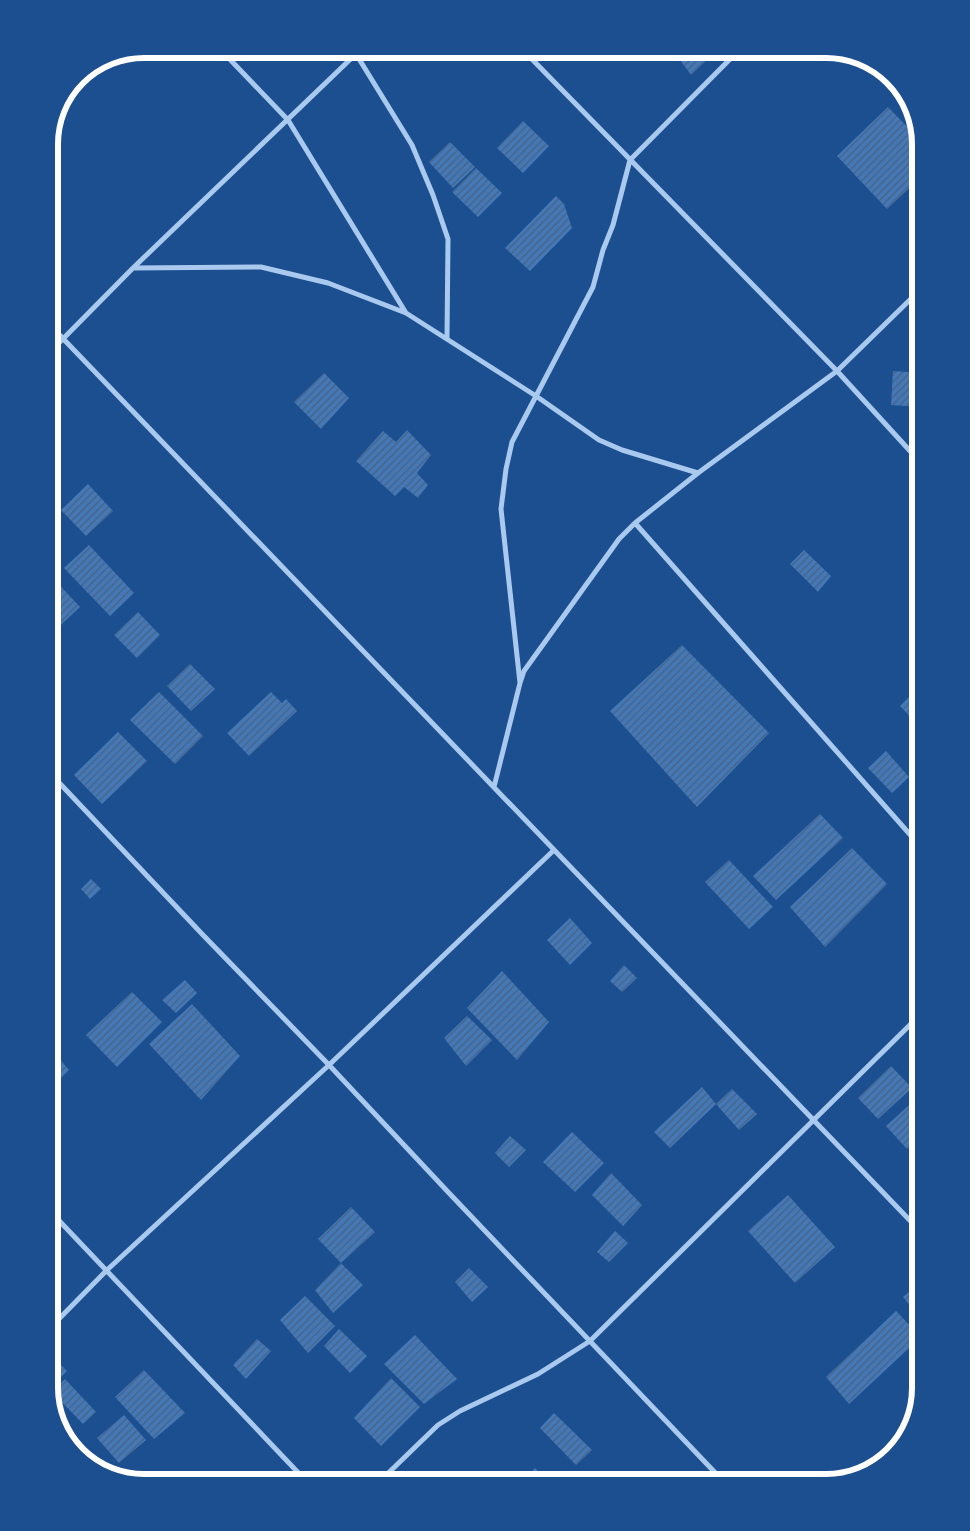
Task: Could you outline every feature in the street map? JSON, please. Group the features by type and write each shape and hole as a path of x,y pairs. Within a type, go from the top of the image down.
{"street":[{"path":"229,58 288,120 406,313"},
{"path":"58,344 352,58"},
{"path":"358,58 412,145 433,195 448,239 447,339"},
{"path":"531,58 837,371 912,453"},
{"path":"520,683 501,509 506,469 512,442 593,286 603,250 613,226 630,160 731,58"},
{"path":"134,268 261,267 328,283 406,313 606,443 622,450 698,473"},
{"path":"494,787 524,670 619,539 698,473 837,371 912,299"},
{"path":"58,334 912,1223"},
{"path":"636,524 912,837"},
{"path":"58,782 203,935 330,1065 716,1474"},
{"path":"58,1320 107,1270 330,1065 554,850"},
{"path":"388,1473 438,1425 460,1411 538,1374 590,1341 912,1023"},
{"path":"58,1219 298,1473"}],"building":[{"path":"679,58 709,58 691,75"},
{"path":"888,107 912,132 912,185 887,209 837,156"},
{"path":"523,121 549,146 523,173 497,148"},
{"path":"450,142 475,167 453,188 429,162"},
{"path":"476,168 502,193 478,217 452,192"},
{"path":"556,196 564,204 572,228 530,271 505,248"},
{"path":"893,371 912,372 912,406 891,405"},
{"path":"324,373 349,398 321,429 294,402"},
{"path":"407,430 431,455 417,473 428,485 418,498 404,487 395,496 356,461 383,431 396,442"},
{"path":"88,484 113,511 86,536 61,510"},
{"path":"89,545 134,593 110,616 64,568"},
{"path":"804,550 831,576 818,592 790,564"},
{"path":"58,583 80,607 58,628"},
{"path":"138,612 160,635 137,658 114,635"},
{"path":"682,645 769,733 697,807 610,711"},
{"path":"190,664 215,689 191,711 167,686"},
{"path":"159,692 203,736 175,764 130,720"},
{"path":"271,692 282,703 286,699 297,711 249,756 227,733"},
{"path":"912,694 912,719 900,706"},
{"path":"118,732 147,761 102,804 74,775"},
{"path":"886,751 909,777 892,793 868,768"},
{"path":"820,814 843,838 776,900 753,876"},
{"path":"852,848 887,884 825,947 790,907"},
{"path":"729,860 773,907 749,929 705,882"},
{"path":"91,879 101,889 90,899 81,889"},
{"path":"570,918 592,943 570,965 547,940"},
{"path":"624,965 637,978 622,992 610,981"},
{"path":"502,971 549,1022 517,1060 467,1008"},
{"path":"185,980 197,993 176,1013 162,1000"},
{"path":"132,992 162,1022 117,1067 86,1035"},
{"path":"192,1004 240,1056 201,1100 149,1044"},
{"path":"467,1016 492,1040 466,1066 444,1038"},
{"path":"58,1057 69,1070 58,1081"},
{"path":"891,1066 912,1088 878,1119 858,1098"},
{"path":"702,1087 716,1104 670,1148 654,1132"},
{"path":"732,1089 757,1114 739,1130 716,1104"},
{"path":"912,1102 912,1144 907,1149 886,1126"},
{"path":"572,1132 604,1163 575,1192 543,1162"},
{"path":"510,1136 526,1150 509,1167 495,1153"},
{"path":"611,1173 642,1205 623,1226 592,1195"},
{"path":"788,1195 835,1247 795,1283 748,1231"},
{"path":"351,1207 375,1232 341,1263 318,1239"},
{"path":"615,1231 628,1243 609,1262 597,1252"},
{"path":"341,1263 363,1285 333,1313 315,1290"},
{"path":"469,1268 488,1287 472,1302 455,1282"},
{"path":"912,1290 912,1308 903,1297"},
{"path":"305,1296 335,1326 308,1353 280,1320"},
{"path":"896,1311 912,1328 912,1345 849,1404 826,1377"},
{"path":"339,1329 367,1356 350,1373 324,1346"},
{"path":"415,1335 457,1379 424,1404 384,1364"},
{"path":"257,1339 271,1351 246,1379 233,1365"},
{"path":"58,1362 67,1371 58,1380"},
{"path":"144,1370 185,1413 154,1439 115,1397"},
{"path":"391,1378 420,1407 381,1446 354,1418"},
{"path":"65,1379 96,1412 83,1424 58,1398 58,1386"},
{"path":"554,1413 592,1450 576,1465 540,1428"},
{"path":"124,1415 146,1440 119,1463 97,1438"},
{"path":"535,1468 540,1474 530,1474"}]}
